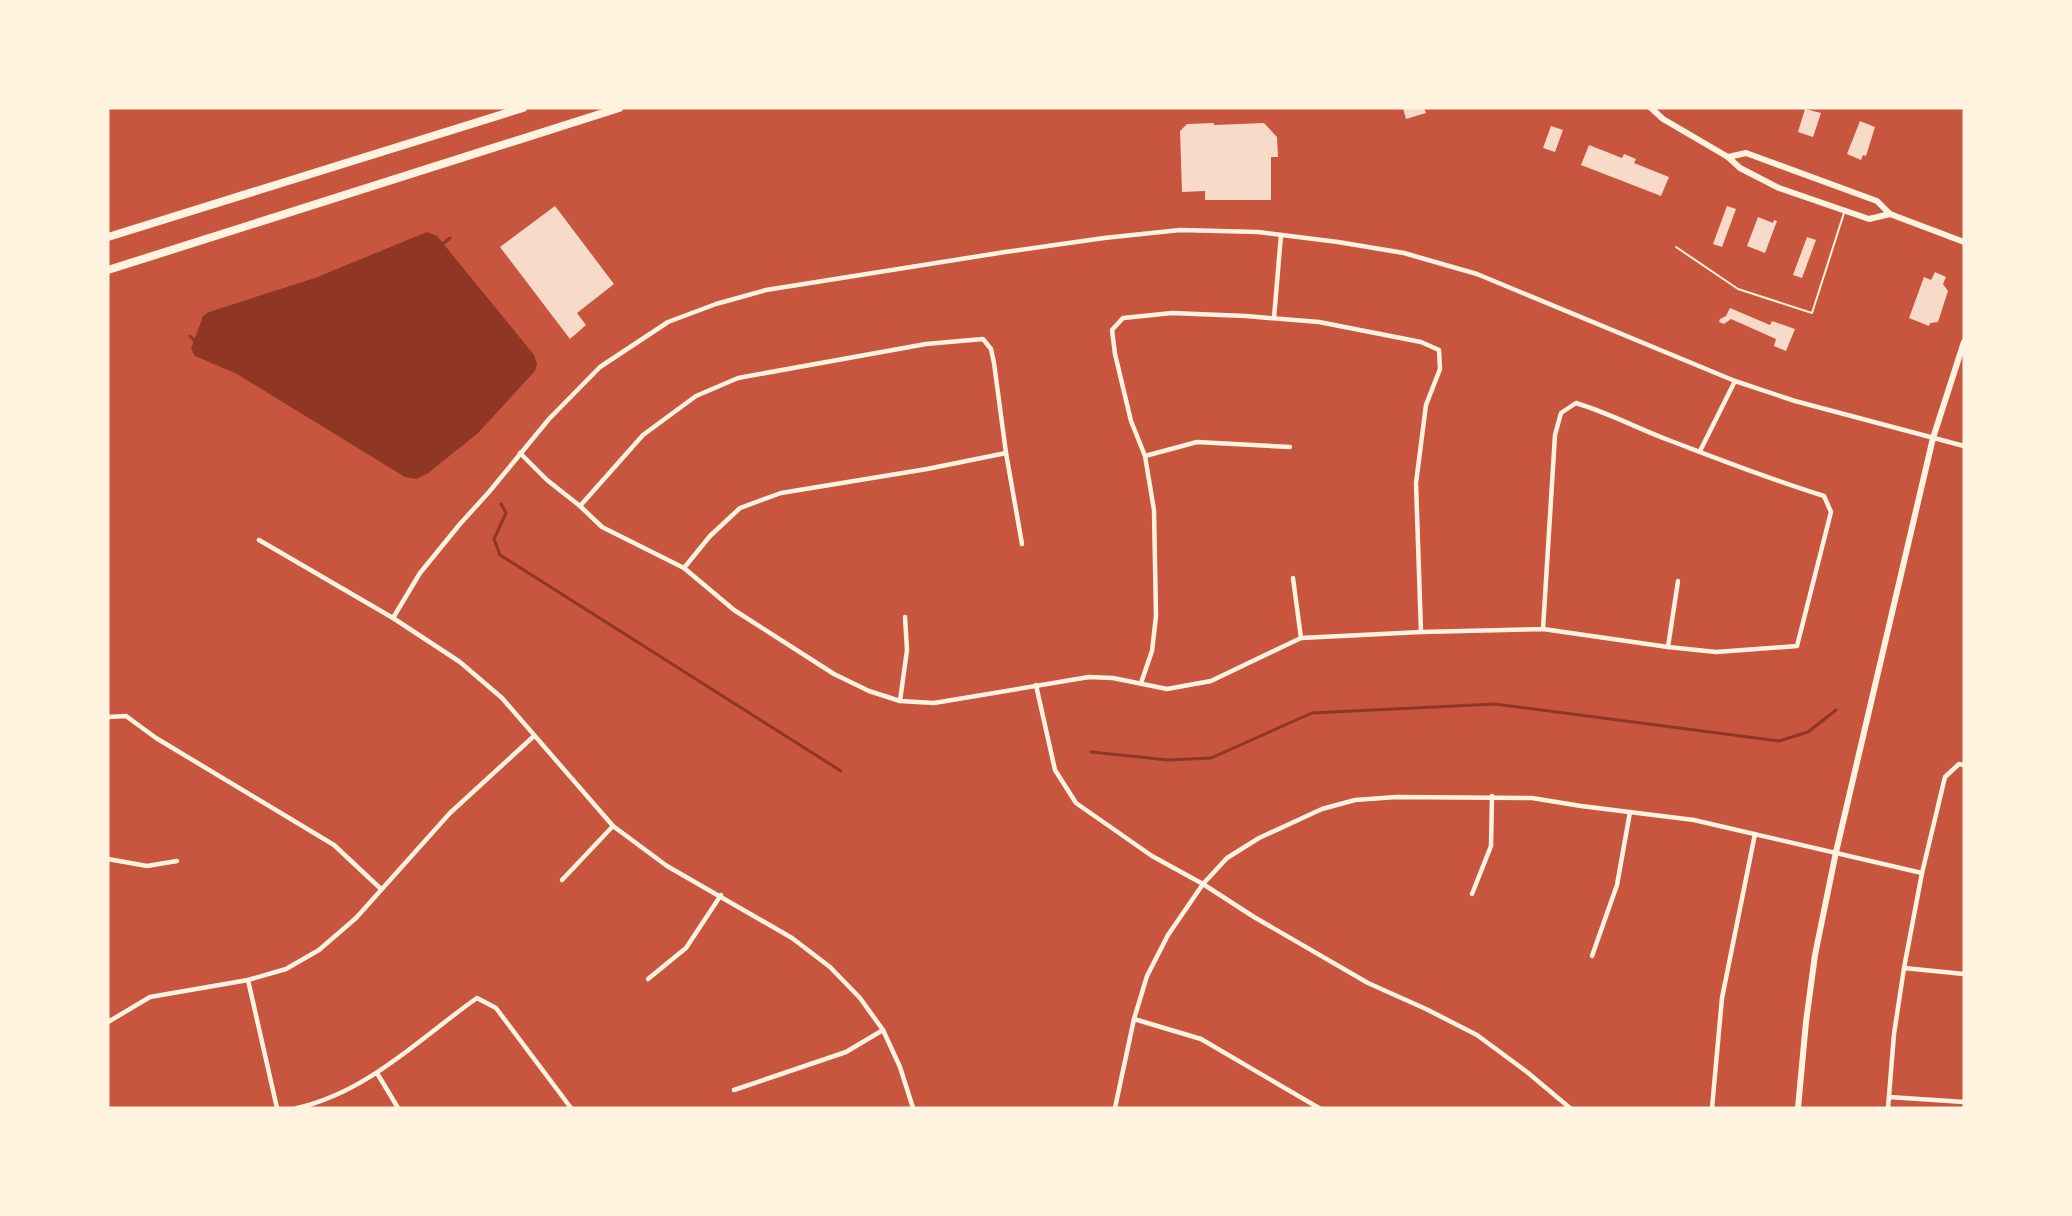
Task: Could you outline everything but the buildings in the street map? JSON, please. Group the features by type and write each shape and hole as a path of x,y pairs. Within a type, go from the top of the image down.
{"highway":[{"path":"108,237 523,108"},
{"path":"108,270 619,108"}],"main road":[{"path":"1651,108 1663,119 1728,157 1740,168 1779,188 1869,219 1890,214"},
{"path":"1728,157 1746,153 1877,201 1890,214 1964,242"},
{"path":"1798,1108 1814,966 1836,852 1933,438 1964,342"}],"street":[{"path":"393,618 420,573 576,390 600,367 668,322 716,304 824,279 1115,237 1180,230 1258,232 1404,253 1477,274 1735,381 1795,401 1964,446"},
{"path":"1274,318 1281,235"},
{"path":"1141,683 1152,651 1156,616 1154,510 1145,456 1131,421 1115,354 1112,330 1124,318 1172,314 1319,322 1420,342 1439,350 1440,369 1426,405 1416,483 1421,632"},
{"path":"580,506 643,435 696,396 738,378 926,344 983,339 991,349 994,363 1006,453 1022,544"},
{"path":"1700,451 1735,381"},
{"path":"520,453 547,480 602,527 684,568 734,610 834,674 869,691 900,701 934,704 1089,677 1141,683 1167,689 1211,681 1301,638 1544,629 1716,652 1797,646 1831,512 1824,496 1576,403 1561,413 1555,435 1544,629"},
{"path":"1145,456 1197,442 1290,447"},
{"path":"684,568 710,536 740,508 781,493 927,469 1006,453"},
{"path":"259,540 393,618 460,662 502,698 613,826 667,866 792,938 830,968 860,998 883,1030 900,1067 912,1108"},
{"path":"1293,578 1301,638"},
{"path":"1668,647 1678,581"},
{"path":"900,701 907,650 905,618"},
{"path":"1036,685 1055,770 1076,803 1152,856 1368,983 1477,1035 1570,1108"},
{"path":"108,717 126,716 156,738 334,845 381,889"},
{"path":"108,1022 150,997 248,980 286,969 319,950 356,918 450,813 534,736"},
{"path":"1888,1108 1894,1034 1922,873 1945,777 1959,764 1964,765"},
{"path":"1115,1108 1134,1019 1147,976 1168,935 1203,884 1227,858 1284,826 1322,809 1355,800 1492,796 1532,798 1694,820 1922,873"},
{"path":"1472,894 1491,846 1492,796"},
{"path":"1592,956 1617,885 1630,812"},
{"path":"562,880 613,826"},
{"path":"1712,1108 1722,998 1755,834"},
{"path":"108,859 147,866 177,861"},
{"path":"648,979 686,948 721,896"},
{"path":"1904,968 1964,974"},
{"path":"248,980 277,1108"},
{"path":"297,1108 335,1095 377,1073 477,998 496,1008 571,1108"},
{"path":"1134,1019 1201,1039 1319,1108"},
{"path":"735,1090 846,1052 883,1030"},
{"path":"377,1073 398,1108"},
{"path":"1889,1097 1964,1102"}],"lane":[{"path":"1676,247 1738,290 1812,313 1845,211"}],"shaded area":[{"path":"427,232 437,236 534,355 537,364 535,371 478,433 427,474 416,479 405,477 237,374 195,356 191,349 203,316 209,312 315,278"}],"waterway":[{"path":"440,246 450,238"},
{"path":"190,336 197,343"},
{"path":"501,504 506,513 494,539 500,555 841,771"},
{"path":"1091,752 1168,760 1211,758 1312,713 1495,704 1779,741 1808,732 1836,710"}]}
